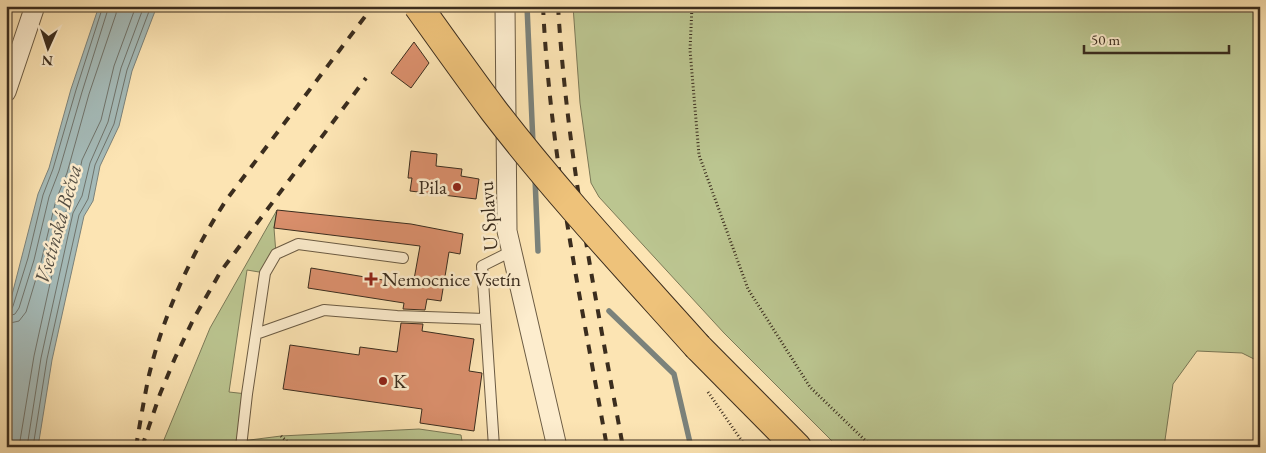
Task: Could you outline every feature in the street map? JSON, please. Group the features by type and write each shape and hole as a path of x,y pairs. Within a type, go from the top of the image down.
{"main road":[{"path":"418,6 495,111 613,252 698,347 797,447"}],"street":[{"path":"6,92 35,6"},
{"name":"U Splavu","path":"505,6 507,231 557,447"}],"lane":[{"path":"241,447 265,272 276,254 298,244 403,258"},
{"path":"494,447 482,266 512,251"},
{"path":"256,334 324,310 396,316 485,319"}],"path":[{"path":"692,6 690,50 699,155 748,289 810,387 872,447"},
{"path":"281,436 292,447"}],"green space":[{"path":"573,6 1260,6 1260,362 1242,353 1197,351 1173,384 1164,447 838,447 724,333 599,197 591,183 580,103"},
{"path":"277,210 274,228 276,254 265,273 247,270 229,392 247,394 242,441 281,436 419,429 461,435 463,447 161,447 210,328"}],"water":[{"name":"Vsetínská Bečva","path":"99,6 157,6 132,71 119,126 100,166 93,201 84,216 52,360 38,447 6,447 6,318 38,194 49,168 71,89"}],"building":[{"path":"414,42 429,63 411,88 391,73"},
{"path":"411,151 437,154 436,166 462,169 461,176 479,179 476,199 410,191 412,178 408,178"},
{"path":"277,210 411,224 463,234 460,254 449,252 441,301 427,299 425,310 403,309 404,303 308,288 311,268 413,285 420,246 274,228"},
{"name":"K","path":"401,323 423,324 422,331 474,339 469,371 482,373 474,431 420,423 422,409 283,389 290,345 359,355 360,347 397,352"}],"waterway":[{"path":"527,6 533,144"},
{"path":"535,178 538,251"},
{"path":"609,311 674,374 691,447"}],"railway":[{"path":"136,447 147,384 155,352 180,284 202,240 227,199 373,6"},
{"path":"543,6 552,117 559,173 607,447"},
{"path":"558,6 562,62 575,173 623,447"},
{"path":"142,447 160,394 175,358 194,318 221,271 366,78"}],"place":[{"name":"Pila","path":"457,187"},
{"name":"Nemocnice Vsetín","path":"371,279"},
{"name":"K","path":"383,381"}]}
